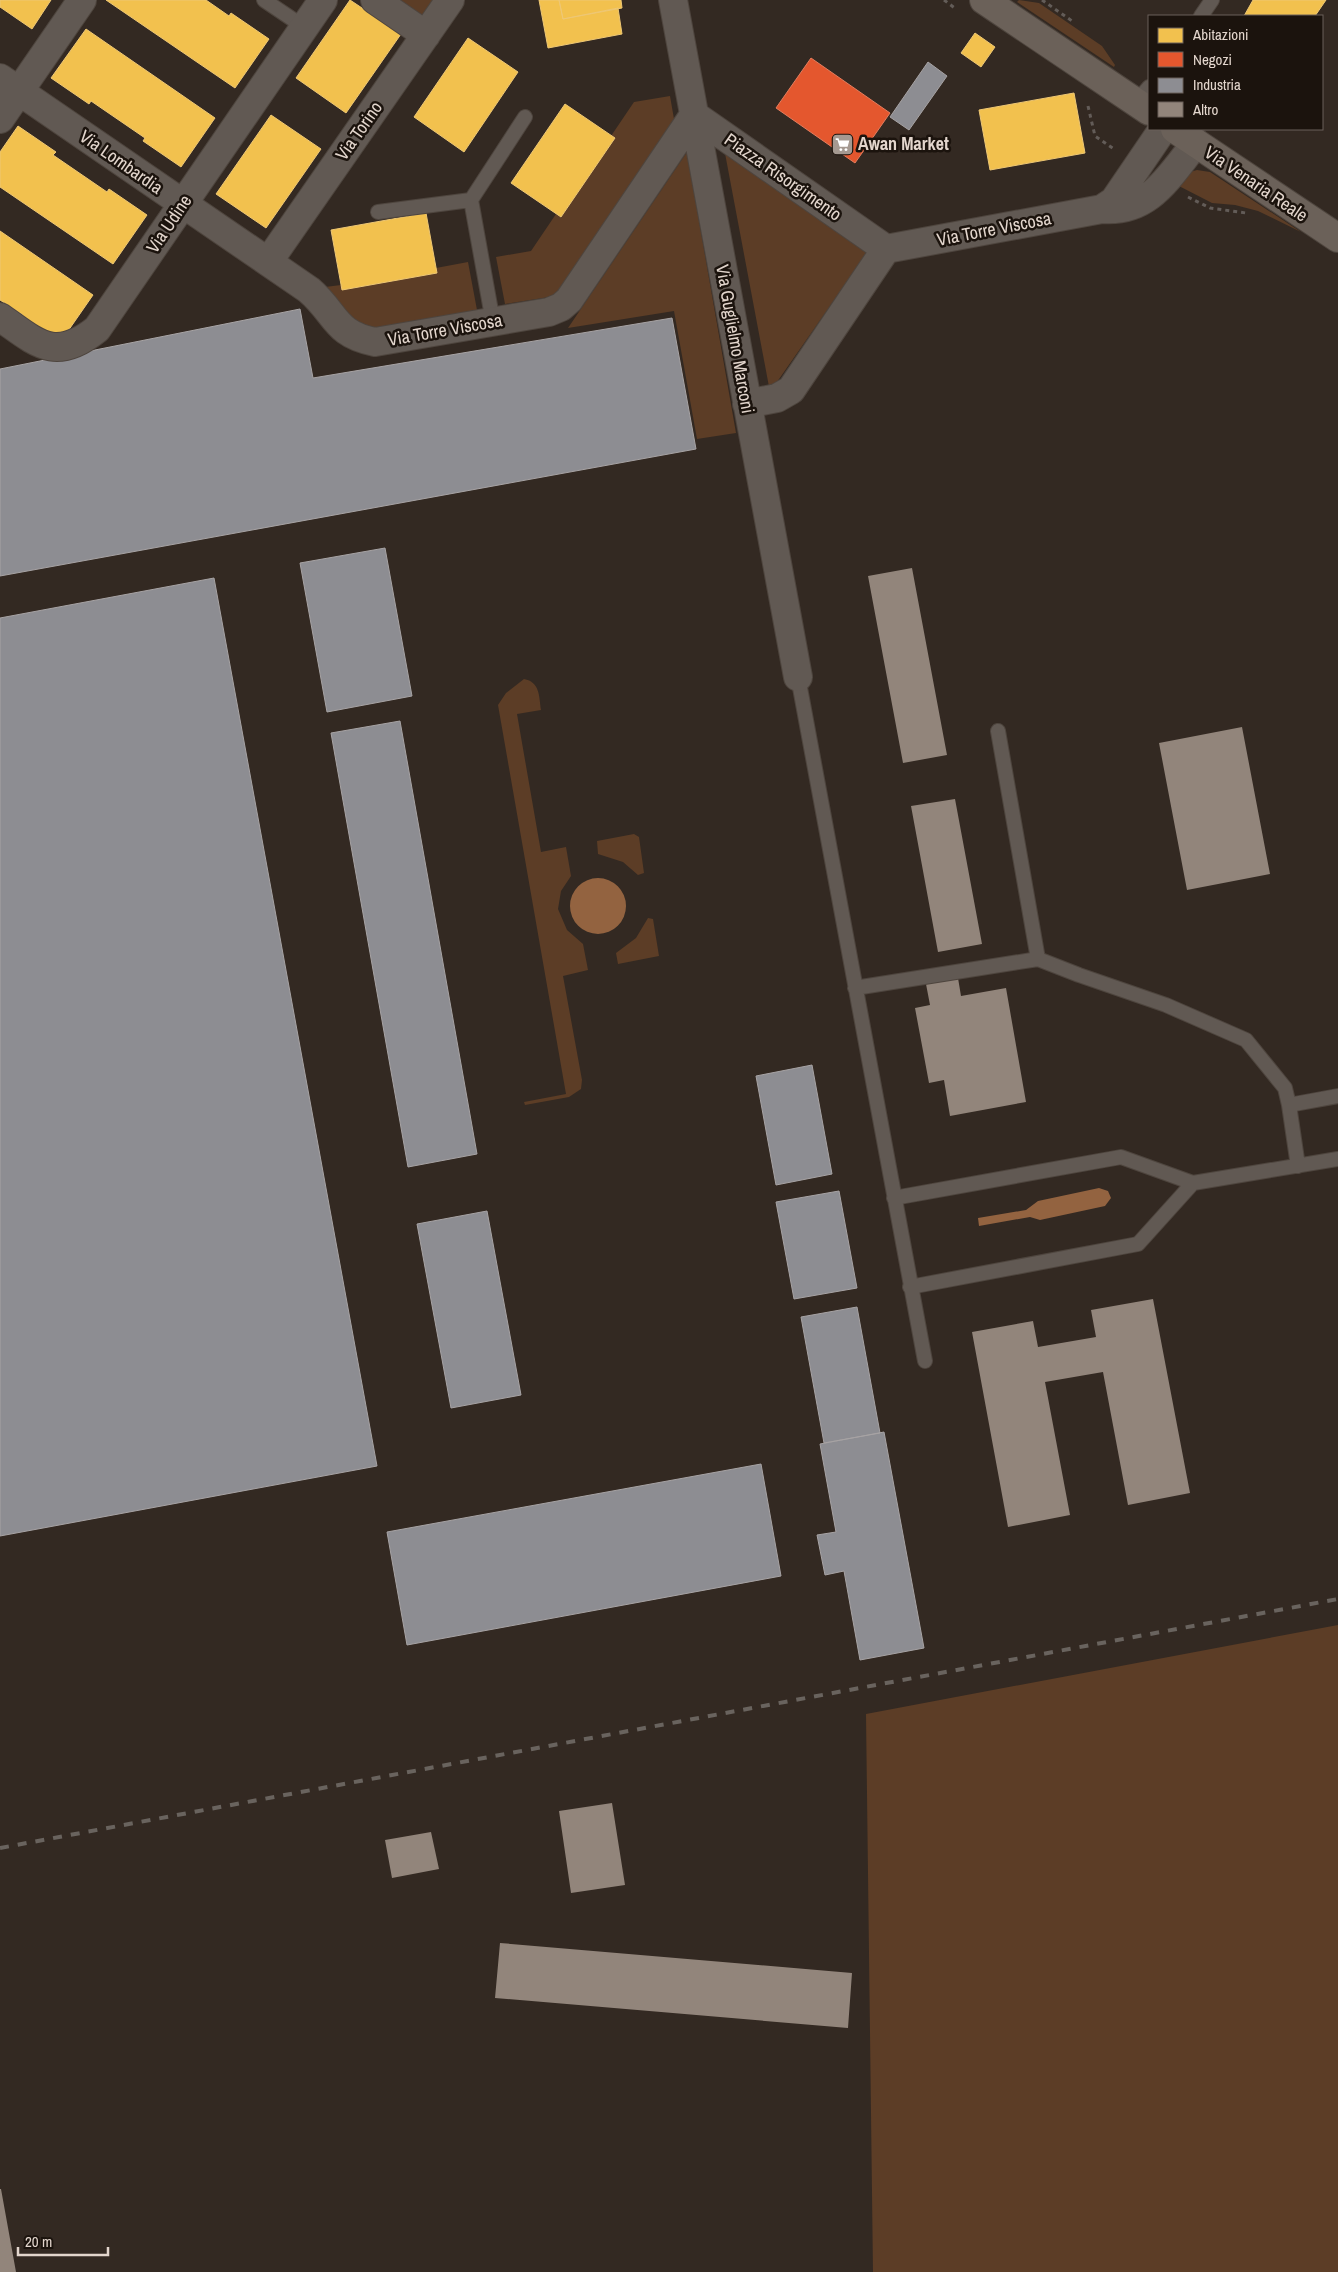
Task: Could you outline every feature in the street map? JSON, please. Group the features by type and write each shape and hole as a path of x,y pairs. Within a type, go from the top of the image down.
{"street":[{"path":"0,120 10,85 82,0"},
{"name":"Via Udine","path":"0,317 47,347 61,347 85,338 106,319 182,204 324,0"},
{"path":"375,0 426,35"},
{"name":"Via Torino","path":"268,262 450,0"},
{"name":"Via Guglielmo Marconi","path":"673,0 798,677"},
{"path":"984,0 1145,100"},
{"name":"Via Lombardia","path":"10,85 268,262"},
{"name":"Piazza Risorgimento","path":"694,115 886,250"},
{"name":"Via Torre Viscosa","path":"268,262 316,296 343,330 368,341 389,341 549,312 562,307 571,298 694,115"},
{"path":"1102,209 1114,201 1162,130"},
{"name":"Via Torre Viscosa","path":"886,250 1102,209 1128,208 1146,199 1164,182 1186,136"},
{"name":"Via Venaria Reale","path":"1186,136 1338,238"},
{"path":"748,404 777,398 791,390 886,250"}],"lane":[{"path":"264,0 304,27"},
{"path":"1201,15 1212,0"},
{"path":"493,322 471,200 525,117"},
{"path":"378,212 471,200"},
{"path":"798,677 925,1361"},
{"path":"998,731 1038,959"},
{"path":"855,988 1038,959 1166,1005 1246,1040 1285,1088 1298,1166"},
{"path":"1289,1105 1338,1096"},
{"path":"894,1198 1121,1157 1193,1183 1338,1159"},
{"path":"910,1287 1138,1244 1193,1183"}],"shaded area":[{"path":"394,0 440,0 425,21"},
{"path":"1019,0 1039,3 1102,46 1115,65 1114,67 1017,2"},
{"path":"670,96 674,119 556,296 505,304 496,257 531,251 556,214 561,217 615,138 611,136 634,102"},
{"path":"724,148 867,253 770,392"},
{"path":"687,152 736,433 697,439 674,311 568,328"},
{"path":"1197,170 1210,172 1301,232 1258,211 1235,205 1212,203 1177,185 1190,172"},
{"path":"468,262 477,310 383,327 372,328 355,322 342,310 325,287 437,273 436,268"},
{"path":"524,679 536,686 541,710 517,714 541,852 566,847 571,876 561,891 558,909 567,930 583,944 588,970 563,976 582,1080 581,1089 569,1097 525,1105 524,1102 566,1094 498,705 506,693"},
{"path":"634,834 639,837 644,873 638,875 623,862 598,854 597,841"},
{"path":"598,878 609,880 618,886 624,895 626,906 624,917 618,926 609,932 598,934 587,932 578,926 572,917 570,906 572,895 578,886 587,880"},
{"path":"648,918 653,919 659,956 618,964 616,953 636,938"},
{"path":"1099,1188 1108,1191 1111,1198 1105,1206 1040,1220 1030,1217 979,1226 978,1218 1026,1210 1038,1201"},
{"path":"1338,1625 1338,2272 873,2272 866,1714"}],"building: Abitazioni":[{"path":"0,0 51,0 32,29 0,7"},
{"path":"106,0 206,0 229,16 231,13 269,39 235,88"},
{"path":"350,0 401,34 346,113 296,78"},
{"path":"539,0 559,0 563,19 618,8 622,34 548,48"},
{"path":"559,0 621,0 622,8 563,19"},
{"path":"1253,0 1326,0 1316,15 1245,15"},
{"path":"86,29 215,118 181,167 143,141 145,138 91,101 89,104 51,78"},
{"path":"975,33 995,47 981,67 961,53"},
{"path":"468,38 518,72 464,152 414,117"},
{"path":"1074,93 1085,153 990,170 979,110"},
{"path":"565,104 615,138 561,217 511,183"},
{"path":"271,115 321,149 266,228 216,194"},
{"path":"18,126 56,152 53,155 107,192 109,189 147,215 113,264 0,187 0,152"},
{"path":"426,213 437,273 342,290 331,230"},
{"path":"0,231 93,295 59,344 21,318 23,315 0,300"}],"building: Negozi":[{"path":"811,58 890,113 855,163 776,108"}],"building: Industria":[{"path":"928,62 947,76 909,130 890,117"},
{"path":"300,309 313,378 672,318 696,449 0,576 0,369"},
{"path":"385,548 412,696 327,712 300,563"},
{"path":"214,578 377,1466 0,1536 0,618"},
{"path":"400,721 477,1154 408,1167 331,733"},
{"path":"812,1065 832,1174 776,1185 756,1076"},
{"path":"839,1191 857,1288 794,1299 776,1202"},
{"path":"487,1211 521,1395 451,1408 417,1224"},
{"path":"857,1307 880,1433 824,1443 801,1317"},
{"path":"884,1432 924,1648 860,1660 844,1571 825,1575 817,1535 836,1532 820,1444"},
{"path":"761,1464 781,1576 407,1645 387,1532"}],"building: Altro":[{"path":"912,568 947,755 903,763 868,576"},
{"path":"1242,727 1270,874 1187,890 1159,743"},
{"path":"955,799 982,944 938,952 911,806"},
{"path":"958,978 961,996 1006,988 1026,1102 950,1116 944,1080 929,1083 915,1008 930,1005 926,984"},
{"path":"1153,1299 1190,1493 1128,1505 1103,1372 1045,1382 1070,1515 1008,1527 972,1332 1033,1321 1038,1347 1096,1337 1091,1310"},
{"path":"612,1803 625,1885 571,1893 559,1811"},
{"path":"431,1832 439,1869 392,1878 385,1840"},
{"path":"500,1943 852,1973 848,2028 495,1998"},
{"path":"1,2189 16,2272 0,2272"}],"railway":[{"path":"0,1848 1338,1599"}],"place":[{"name":"Awan Market","path":"842,144"}]}
